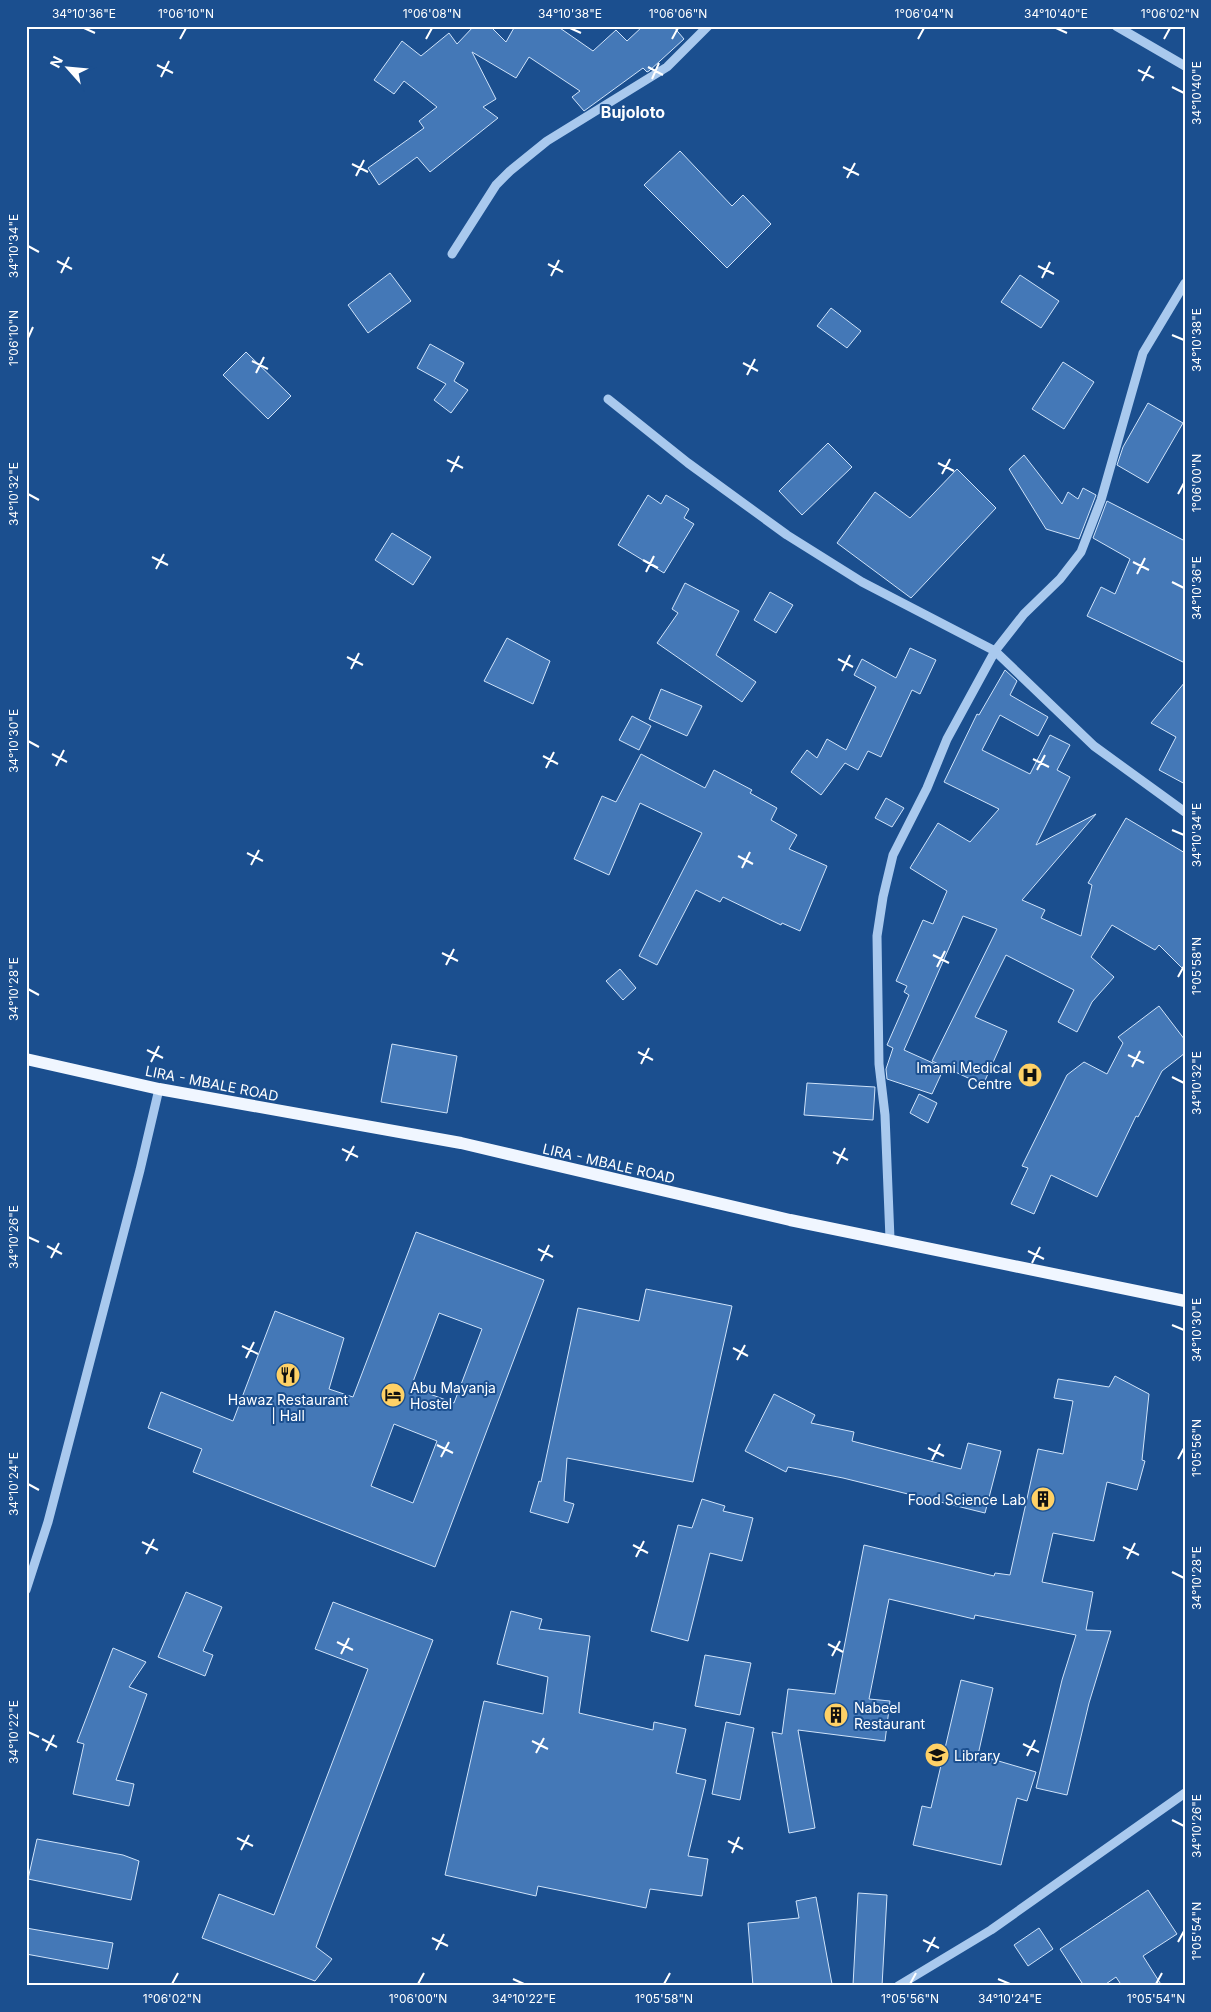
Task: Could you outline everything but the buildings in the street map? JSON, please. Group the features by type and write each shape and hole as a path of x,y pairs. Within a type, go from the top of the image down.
{"main road":[{"name":"LIRA - MBALE ROAD","path":"26,1059 159,1089 460,1143 790,1220 1185,1301"}],"street":[{"path":"452,254 496,185 510,171 547,141 667,67 708,26"},
{"path":"1116,26 1185,66"},
{"path":"890,1239 888,1148 879,1064 877,936 882,897 893,855 927,788 946,739 995,651 1024,614 1060,579 1081,552 1101,500 1143,353 1185,283"},
{"path":"608,399 688,463 787,535 862,582 995,651 1094,746 1185,812"},
{"path":"26,1590 55,1494 140,1170 159,1089"},
{"path":"898,1986 991,1930 1185,1793"}],"place":[{"name":"Imami Medical Centre","path":"1030,1075"},
{"name":"Hawaz Restaurant | Hall","path":"288,1375"},
{"name":"Abu Mayanja Hostel","path":"393,1395"},
{"name":"Food Science Lab","path":"1043,1499"},
{"name":"Nabeel Restaurant","path":"836,1715"},
{"name":"Library","path":"937,1755"}],"district":[{"name":"Bujoloto","path":"633,112"}]}
